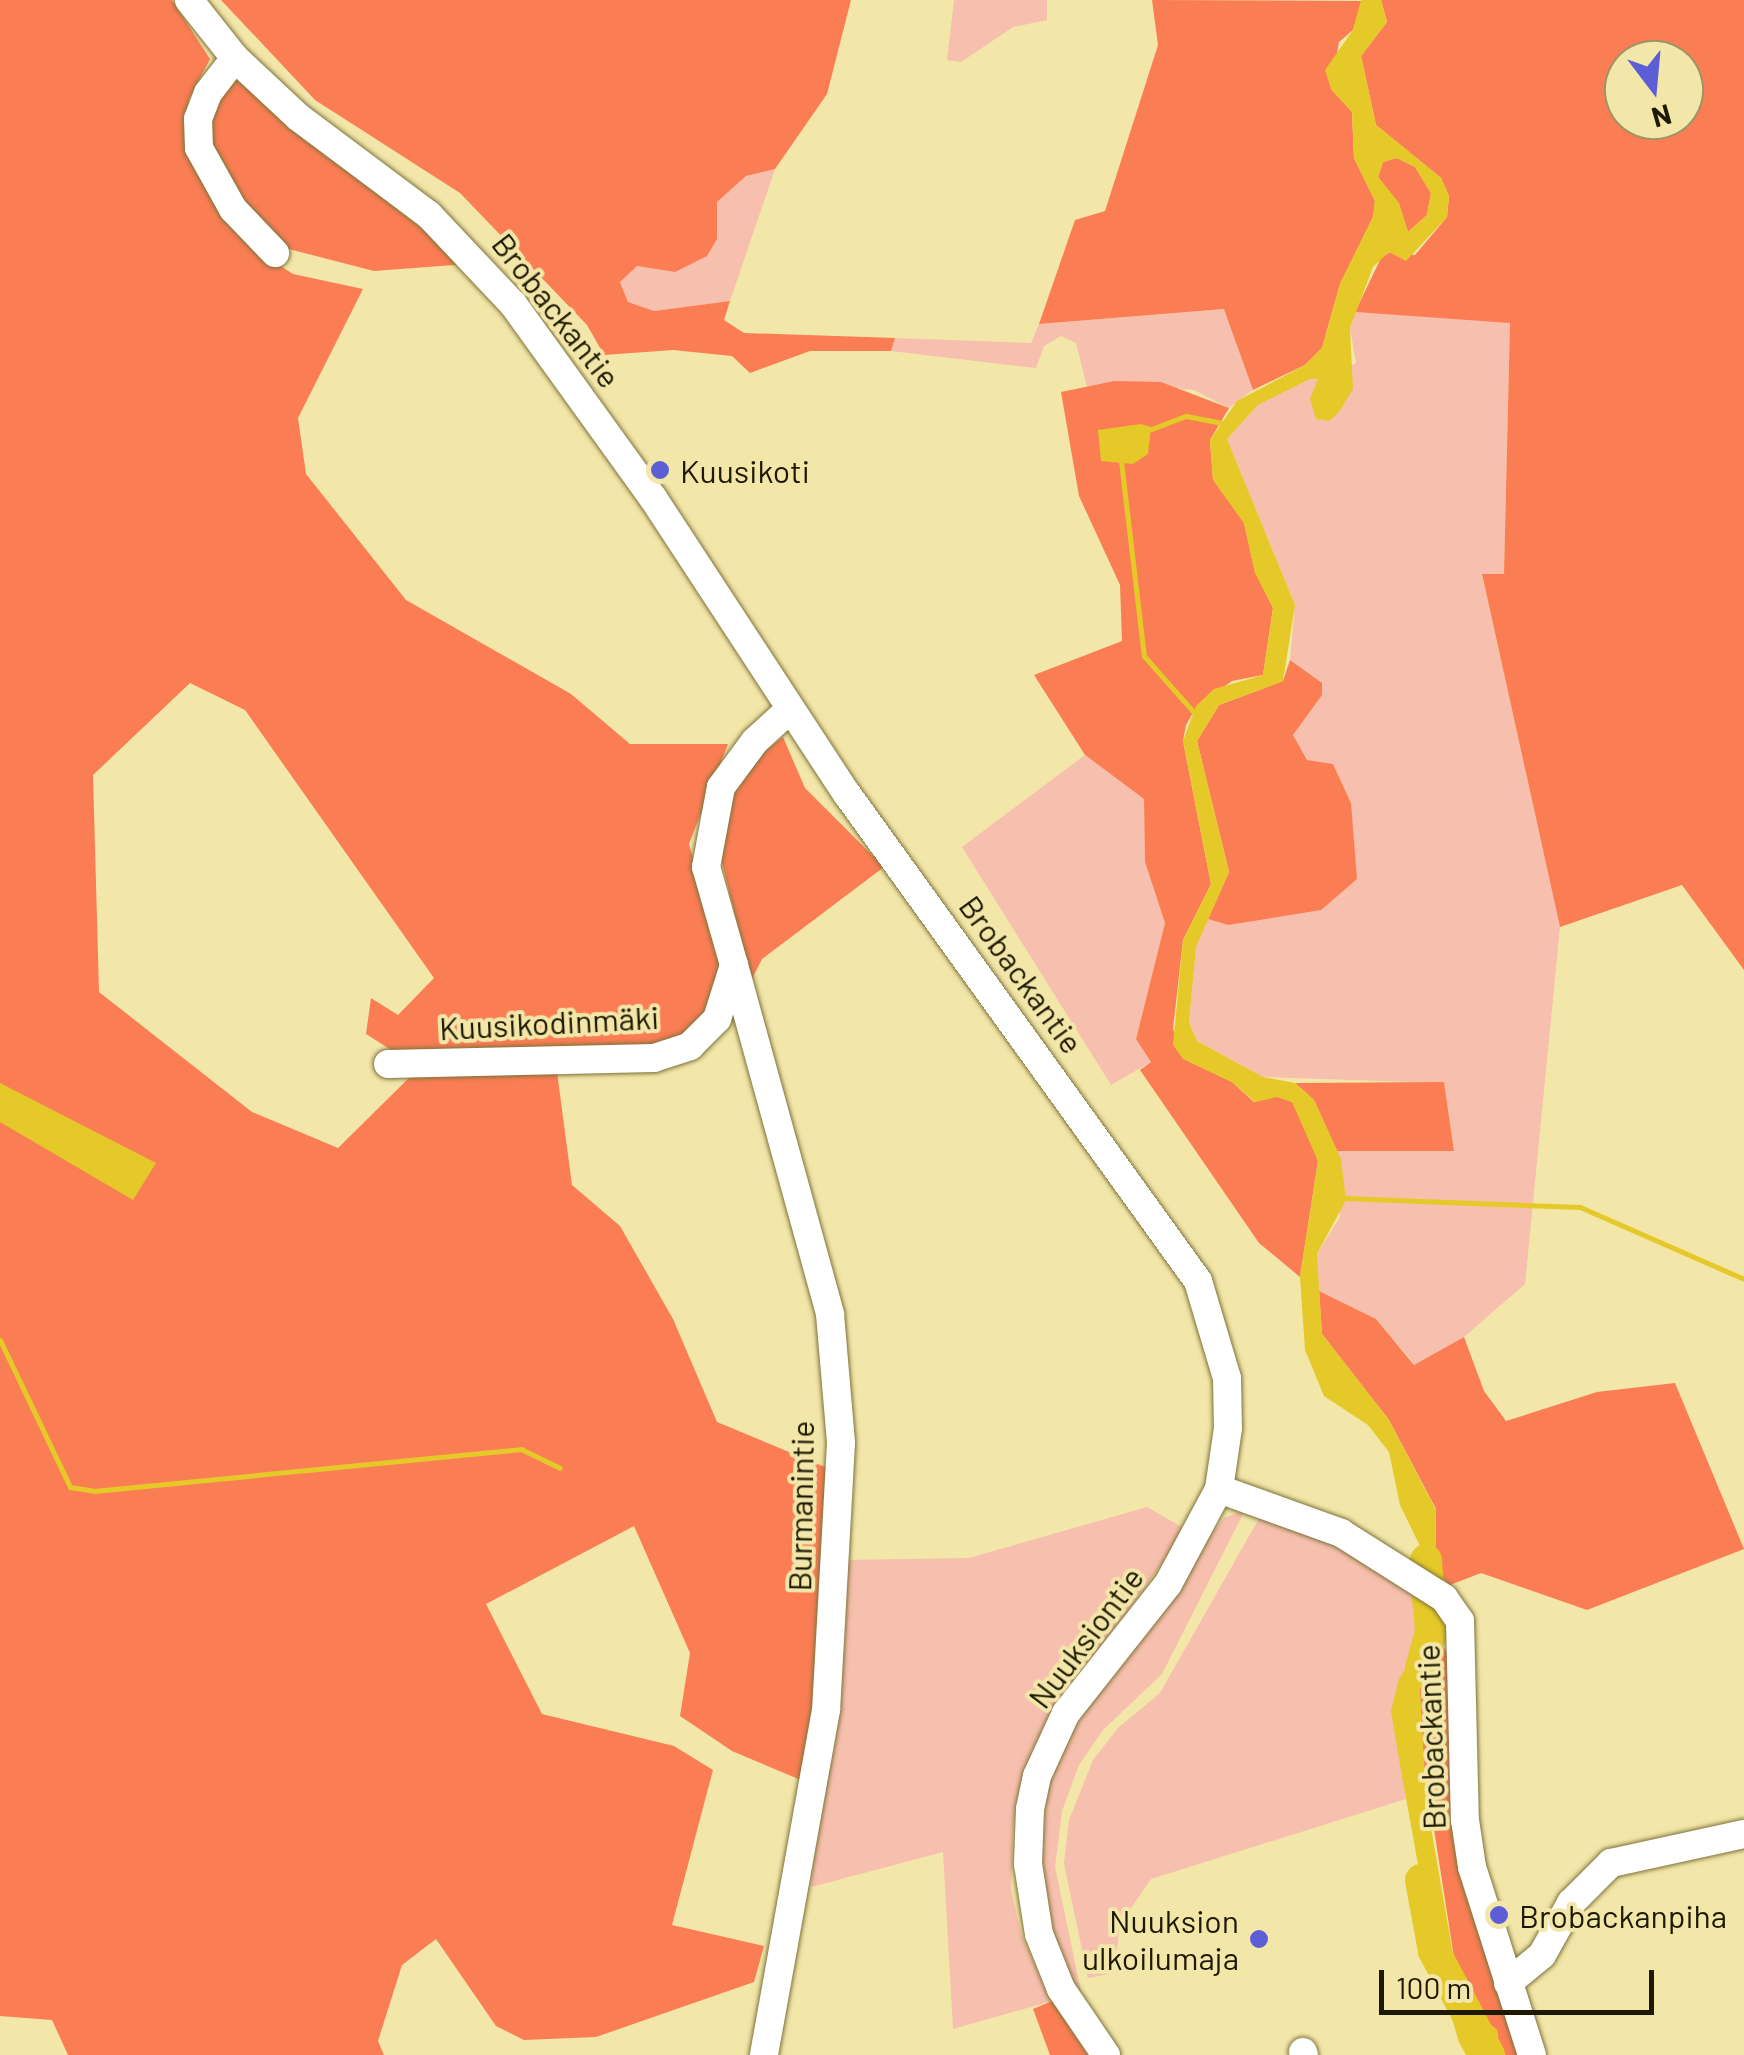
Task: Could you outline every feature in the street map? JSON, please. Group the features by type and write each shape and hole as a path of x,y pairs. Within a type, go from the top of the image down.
{"street":[{"name":"Brobackantie","path":"189,0 235,58 473,256 643,483 790,709 1198,1281 1227,1378 1228,1428 1219,1489 1341,1533 1452,1606 1463,1633 1465,1820 1508,1983 1532,2055"},
{"path":"235,58 208,92 198,119 198,148 233,209 274,252"},
{"path":"734,965 706,867 709,828 721,787 754,741 790,709"},
{"name":"Kuusikodinmäki","path":"388,1064 654,1058 690,1046 717,1019 734,965"},
{"name":"Burmanintie","path":"734,965 830,1314 840,1443 826,1710 764,2055"},
{"name":"Nuuksiontie","path":"1106,2055 1061,1989 1040,1934 1028,1864 1030,1810 1037,1776 1066,1713 1168,1584 1219,1489"},
{"path":"1508,1983 1542,1955 1572,1903 1611,1863 1744,1834"}],"shaded area":[{"path":"0,0 172,0 210,59 189,99 186,140 254,249 293,274 363,289 298,418 306,474 406,600 571,694 630,744 728,744 689,844 723,964 706,1017 677,1039 621,1051 396,1053 366,1034 371,998 398,1015 434,978 245,710 190,683 93,775 99,992 252,1112 338,1148 414,1073 557,1072 572,1185 620,1226 673,1319 717,1422 825,1467 846,1512 808,1783 732,1751 680,1716 690,1653 634,1526 486,1604 542,1714 674,1746 713,1770 672,1925 764,1946 754,1982 596,2037 524,2040 496,2026 436,1939 402,1965 378,2041 384,2055 68,2055 52,2020 0,2016"},
{"path":"221,0 851,0 827,94 775,169 746,176 717,202 717,239 707,256 675,272 637,266 620,282 628,302 654,311 730,301 724,320 744,333 895,338 891,351 810,351 750,373 732,356 673,350 604,355 587,325 460,193 315,100"},
{"path":"954,0 1047,0 1047,20 1013,27 961,62 947,60"},
{"path":"1152,0 1362,1 1353,30 1339,42 1331,89 1352,112 1354,158 1375,201 1373,217 1340,284 1322,348 1305,365 1253,390 1224,309 1039,324 1075,220 1105,211 1158,45"},
{"path":"1361,0 1381,0 1387,22 1361,56 1376,125 1441,178 1449,196 1447,217 1406,261 1389,252 1373,267 1350,328 1353,389 1339,412 1329,421 1316,419 1310,399 1318,379 1310,379 1258,405 1227,439 1295,605 1283,681 1219,705 1197,741 1229,872 1196,947 1189,1022 1197,1041 1263,1077 1295,1083 1314,1100 1341,1159 1346,1200 1317,1254 1322,1334 1389,1420 1436,1510 1435,1572 1421,1610 1438,1640 1420,1689 1426,1799 1458,1983 1471,2008 1497,2030 1500,2055 1466,2055 1459,2042 1437,1969 1391,1711 1399,1679 1420,1647 1412,1602 1420,1546 1400,1505 1389,1452 1368,1425 1324,1396 1305,1350 1300,1277 1318,1161 1292,1102 1277,1097 1255,1102 1232,1082 1183,1059 1173,1045 1183,940 1211,884 1183,741 1196,706 1214,689 1263,675 1273,608 1255,573 1244,523 1213,480 1210,440 1237,401 1305,365 1322,348 1340,284 1373,217 1375,201 1354,158 1352,112 1331,89 1325,70 1353,30","holes":["1397,158 1415,167 1431,193 1427,215 1408,232 1399,203 1378,177 1383,162"]},
{"path":"1381,0 1744,0 1744,970 1682,885 1560,927 1482,574 1504,574 1510,323 1355,312 1381,258 1390,252 1415,255 1447,217 1449,196 1441,178 1376,125 1361,56 1387,22"},
{"path":"233,77 467,264 374,271 277,246 241,207 207,146 208,122"},
{"path":"1397,158 1415,167 1431,193 1427,215 1408,232 1399,204 1378,177 1383,162"},
{"path":"775,169 730,301 654,311 628,302 620,281 636,266 675,272 717,239 717,202 746,176"},
{"path":"1225,309 1253,390 1229,408 1194,390 1114,381 1087,387 1076,343 1061,336 1044,346 1036,368 891,351 895,338 1031,343 1039,324"},
{"path":"1355,312 1510,322 1504,575 1482,575 1560,927 1525,1284 1464,1337 1415,1365 1376,1319 1319,1291 1317,1254 1340,1217 1337,1151 1454,1151 1444,1083 1263,1077 1197,1041 1189,1022 1196,947 1208,919 1228,925 1351,803 1333,764 1306,760 1293,735 1322,695 1322,684 1290,660 1295,605 1227,439 1258,405 1310,379 1318,378 1318,385 1356,363 1350,328"},
{"path":"1114,381 1161,382 1229,408 1210,440 1213,479 1244,523 1255,572 1273,608 1263,675 1232,681 1197,706 1186,725 1183,741 1211,884 1183,940 1173,1029 1184,1059 1232,1082 1254,1102 1277,1096 1292,1102 1303,1118 1318,1161 1300,1277 1259,1243 1140,1070 1151,1062 1136,1039 1165,923 1145,862 1144,799 1085,755 1034,675 1122,641 1120,585 1079,496 1061,392"},
{"path":"1141,424 1151,427 1148,454 1133,464 1101,461 1098,430"},
{"path":"1290,660 1322,683 1322,695 1293,735 1307,760 1333,764 1351,803 1357,879 1321,910 1228,925 1208,919 1229,872 1197,741 1219,705 1283,681"},
{"path":"783,737 805,788 884,867 762,959 751,981 719,850 727,804 748,765"},
{"path":"1085,755 1144,799 1145,862 1165,923 1136,1038 1151,1062 1111,1085 962,847"},
{"path":"1444,1082 1454,1151 1337,1151 1314,1100 1295,1083"},
{"path":"0,1083 156,1163 133,1200 0,1122"},
{"path":"1319,1291 1376,1319 1414,1365 1464,1337 1484,1391 1506,1421 1597,1392 1675,1383 1744,1549 1587,1610 1481,1573 1450,1585 1435,1572 1436,1509 1389,1420 1322,1334"},
{"path":"1147,1507 1187,1530 1056,1707 1023,1773 1013,1827 1011,1890 1022,1937 1052,2001 953,2029 943,1852 811,1887 845,1560 969,1558"},
{"path":"1245,1510 1162,1674 1103,1730 1079,1765 1062,1811 1055,1867 1084,2006 1049,1931 1039,1875 1048,1777 1081,1713 1170,1601 1214,1531 1224,1518"},
{"path":"1261,1515 1305,1526 1415,1589 1420,1647 1392,1711 1406,1799 1151,1879 1120,1924 1114,1973 1088,1978 1064,1864 1069,1820 1093,1760 1118,1728 1160,1693"},
{"path":"1438,1640 1451,1658 1453,1734 1524,2055 1500,2055 1497,2030 1471,2008 1458,1983 1421,1746 1420,1688"},
{"path":"1052,2001 1088,2055 1050,2055 1033,2009"}],"waterway":[{"path":"1149,430 1186,416 1223,423"},
{"path":"1121,461 1144,656 1197,716"},
{"path":"1343,1198 1580,1207 1744,1279"},
{"path":"0,1340 70,1487 94,1491 521,1449 560,1468"},
{"path":"1421,1669 1431,1632 1426,1560"},
{"path":"1421,1880 1434,1951 1489,2055"}],"place":[{"name":"Kuusikoti","path":"660,470"},
{"name":"Brobackanpiha","path":"1499,1915"},
{"name":"Nuuksion ulkoilumaja","path":"1259,1939"}]}
